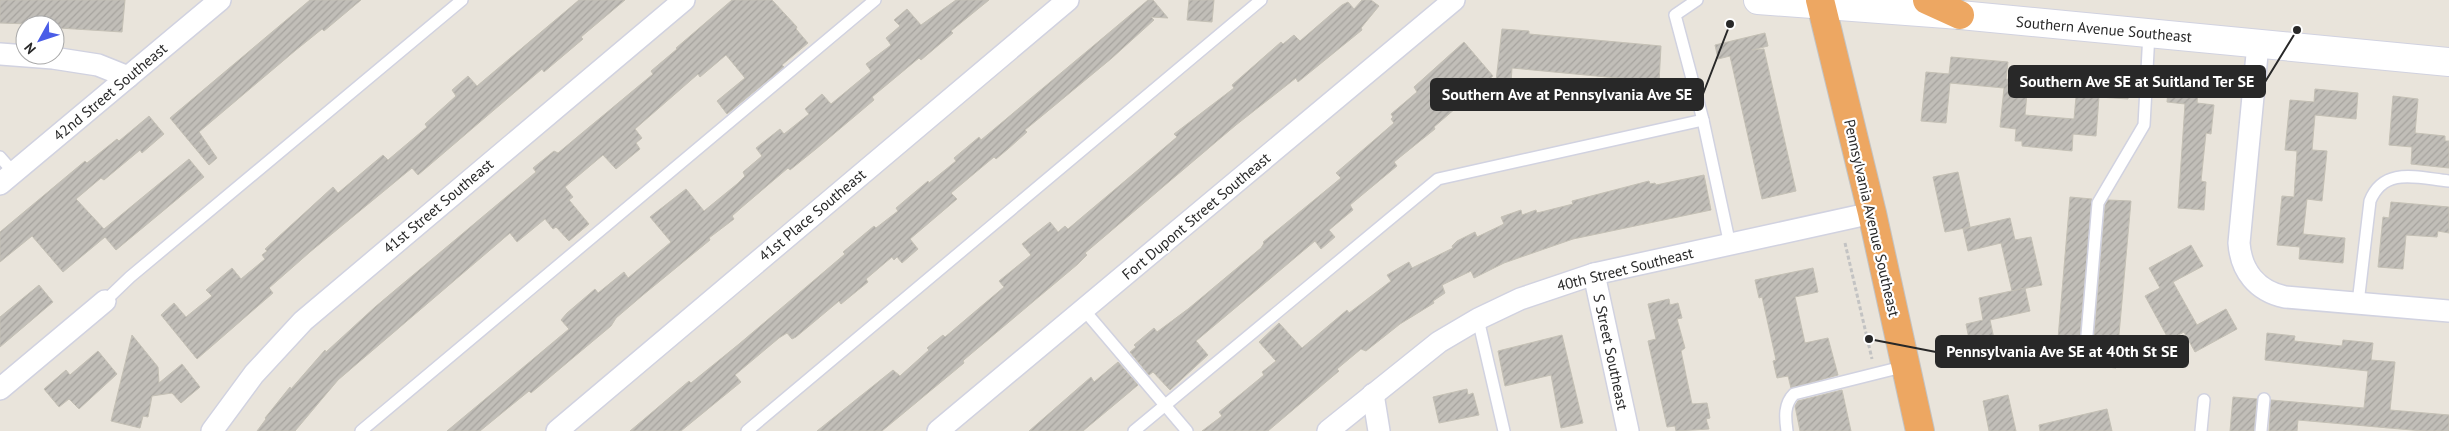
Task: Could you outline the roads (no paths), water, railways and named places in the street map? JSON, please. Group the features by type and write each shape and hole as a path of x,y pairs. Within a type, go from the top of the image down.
{"highway":[{"path":"1927,0 1960,15"},
{"name":"Pennsylvania Avenue Southeast","path":"1822,2 1872,213 1920,431"}],"main road":[{"name":"Southern Avenue Southeast","path":"1758,0 1822,2 2449,62"}],"street":[{"name":"42nd Street Southeast","path":"7,179 220,0"},
{"name":"41st Street Southeast","path":"212,431 254,374 302,321 684,0"},
{"name":"41st Place Southeast","path":"557,431 1068,0"},
{"name":"Fort Dupont Street Southeast","path":"938,431 1454,0"},
{"path":"2258,44 2239,242 2242,262 2253,280 2272,293 2285,296 2449,311"},
{"path":"0,54 98,64 128,77"},
{"name":"40th Street Southeast","path":"1328,431 1439,342 1478,319 1520,299 1594,274 1872,213"},
{"name":"S Street Southeast","path":"1594,274 1628,431"},
{"path":"0,389 104,301"},
{"path":"1373,394 1379,431"}],"lane":[{"path":"104,301 130,277 462,0"},
{"path":"361,431 875,0"},
{"path":"747,431 1261,0"},
{"path":"1697,0 1675,15 1703,120 1730,245"},
{"path":"2085,359 2098,203 2144,125 2149,34"},
{"path":"1134,431 1438,179 1703,120"},
{"path":"0,157 7,179"},
{"path":"2358,303 2370,201 2374,192 2381,183 2389,178 2400,177 2449,181"},
{"path":"1084,310 1187,431"},
{"path":"1478,319 1504,431"},
{"path":"1787,431 1784,416 1789,399 1794,394 1906,366"},
{"path":"2261,431 2264,399"},
{"path":"2201,431 2204,400"}],"place":[{"name":"Southern Ave at Pennsylvania Ave SE","path":"1730,24"},
{"name":"Southern Ave SE at Suitland Ter SE","path":"2297,30"},
{"name":"Pennsylvania Ave SE at 40th St SE","path":"1869,339"}]}
